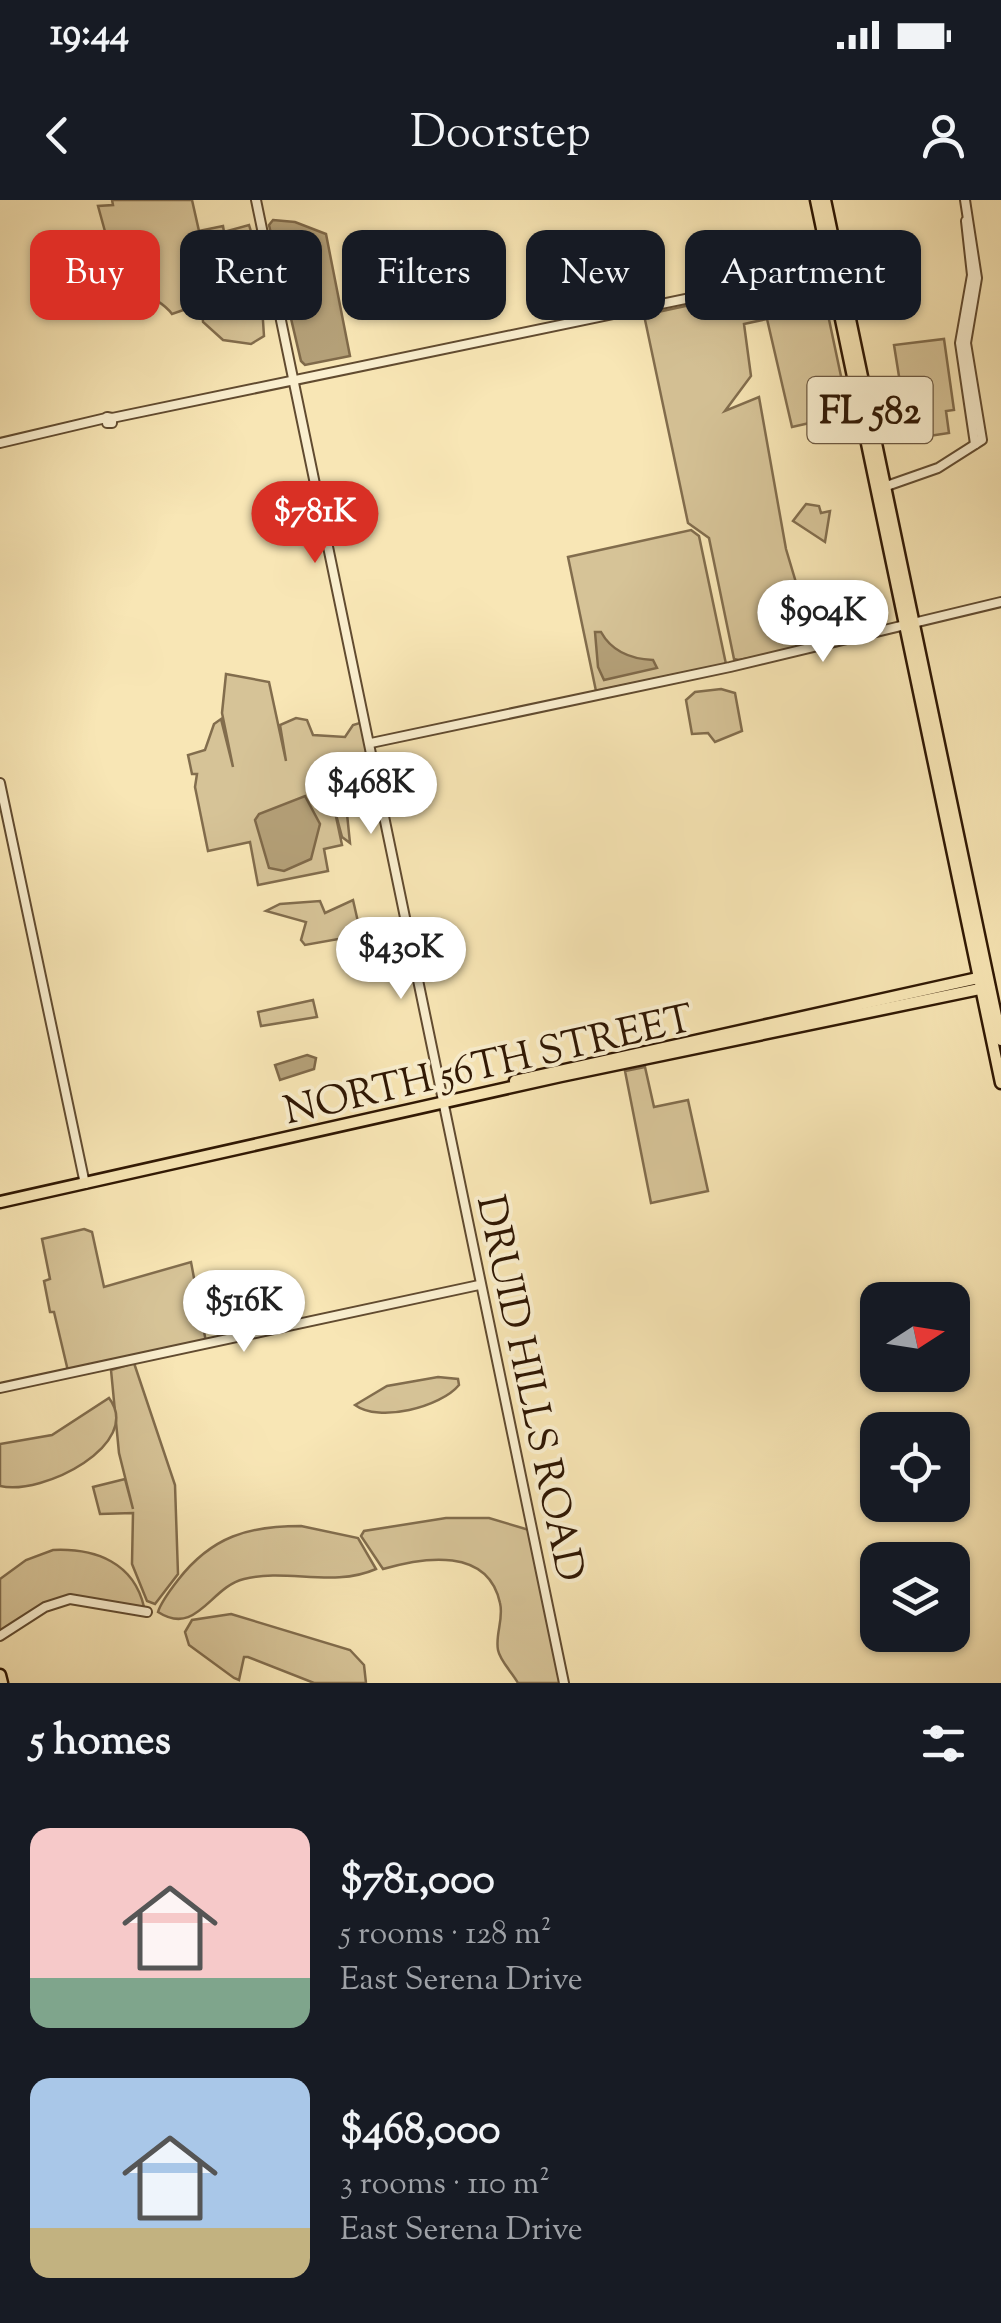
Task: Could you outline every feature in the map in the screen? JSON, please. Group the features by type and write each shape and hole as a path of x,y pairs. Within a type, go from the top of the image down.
{"main road":[{"name":"FL 582","path":"816,200 823,230"},
{"name":"FL 582","path":"824,200 828,230"},
{"name":"FL 582","path":"845,320 930,706 948,809 971,898 1001,1081"},
{"name":"FL 582","path":"849,320 881,488"},
{"name":"FL 582","path":"909,623 911,654 940,770"},
{"path":"911,654 930,706"},
{"name":"FL 582","path":"948,809 952,851 982,983"},
{"path":"952,851 971,898"},
{"path":"1001,970 982,983 994,1008 1001,1040"},
{"name":"NORTH 56TH STREET","path":"0,1199 56,1185 108,1180 576,1069 982,983"},
{"name":"NORTH 56TH STREET","path":"0,1199 32,1196 128,1169 157,1166"},
{"path":"108,1180 128,1169"},
{"path":"32,1196 56,1185"},
{"path":"0,1676 2,1683"}],"street":[{"name":"DRUID HILLS ROAD","path":"256,200 564,1683"},
{"path":"881,488 938,468 978,442 966,344 978,278 964,200"},
{"path":"0,443 685,299"},
{"path":"371,743 1001,602"},
{"path":"0,782 4,822 83,1182"},
{"path":"0,1388 479,1285"},
{"path":"0,1636 45,1606 70,1599 144,1611"}],"shaded area":[{"path":"112,200 192,200 199,230 180,230 180,311 172,314 160,303 160,230 105,230 98,206 113,205"},
{"path":"273,220 295,222 316,230 270,230"},
{"path":"322,232 326,234 350,356 305,365 291,320 322,320"},
{"path":"685,306 685,320 762,320 744,324 751,376 725,411 759,397 786,549 800,596 787,604 797,649 734,659 709,538 688,523 645,320 665,320 665,310"},
{"path":"263,320 264,336 251,344 223,340 203,322"},
{"path":"767,320 829,320 849,414 792,427"},
{"path":"944,339 954,410 946,411 949,433 909,439 894,345"},
{"path":"806,504 819,506 821,513 830,511 825,542 793,521"},
{"path":"691,530 699,536 726,664 596,691 568,557"},
{"path":"595,632 601,632 623,653 653,660 657,668 604,680 598,667"},
{"path":"226,674 269,682 286,761 280,725 296,718 307,720 313,735 345,737 353,725 363,722 380,796 346,804 350,843 342,837 334,807 342,845 324,849 328,871 258,885 250,842 208,851 195,787 197,774 192,774 188,755 205,750 214,724 221,719 233,767 222,713"},
{"path":"721,689 735,693 742,731 715,742 708,733 692,734 686,700 695,692"},
{"path":"305,796 320,824 311,859 284,871 269,868 255,820 259,814"},
{"path":"353,900 361,935 305,945 301,940 306,922 266,911 280,904 320,901 325,913"},
{"path":"443,934 448,958 416,964 412,941"},
{"path":"313,1000 317,1017 261,1026 258,1012"},
{"path":"307,1055 316,1058 314,1069 280,1080 275,1065"},
{"path":"645,1067 654,1107 688,1100 708,1191 651,1203 625,1071"},
{"path":"84,1229 92,1232 104,1287 191,1262 206,1342 68,1371 54,1312 50,1312 44,1281 50,1279 42,1239"},
{"path":"134,1363 175,1485 178,1574 155,1604 147,1601 132,1564 133,1513 100,1514 93,1487 125,1479 133,1509 119,1453 111,1370"},
{"path":"438,1377 458,1379 459,1385 425,1406 379,1413 355,1405 387,1386"},
{"path":"109,1398 116,1415 113,1433 84,1463 40,1483 0,1486 0,1444 52,1435"},
{"path":"446,1518 489,1518 529,1530 562,1683 518,1683 499,1654 500,1603 482,1572 452,1560 417,1561 383,1569 361,1536 364,1531"},
{"path":"301,1526 358,1538 376,1569 343,1577 277,1575 244,1579 183,1619 158,1612 169,1591 191,1565 218,1544 248,1531"},
{"path":"53,1550 84,1552 111,1561 132,1579 144,1607 71,1597 0,1633 0,1579 26,1560"},
{"path":"231,1614 350,1650 364,1665 366,1683 314,1683 248,1657 244,1657 239,1680 234,1678 189,1645 185,1632 192,1620"}],"railway":[{"path":"160,253 168,254"}]}
